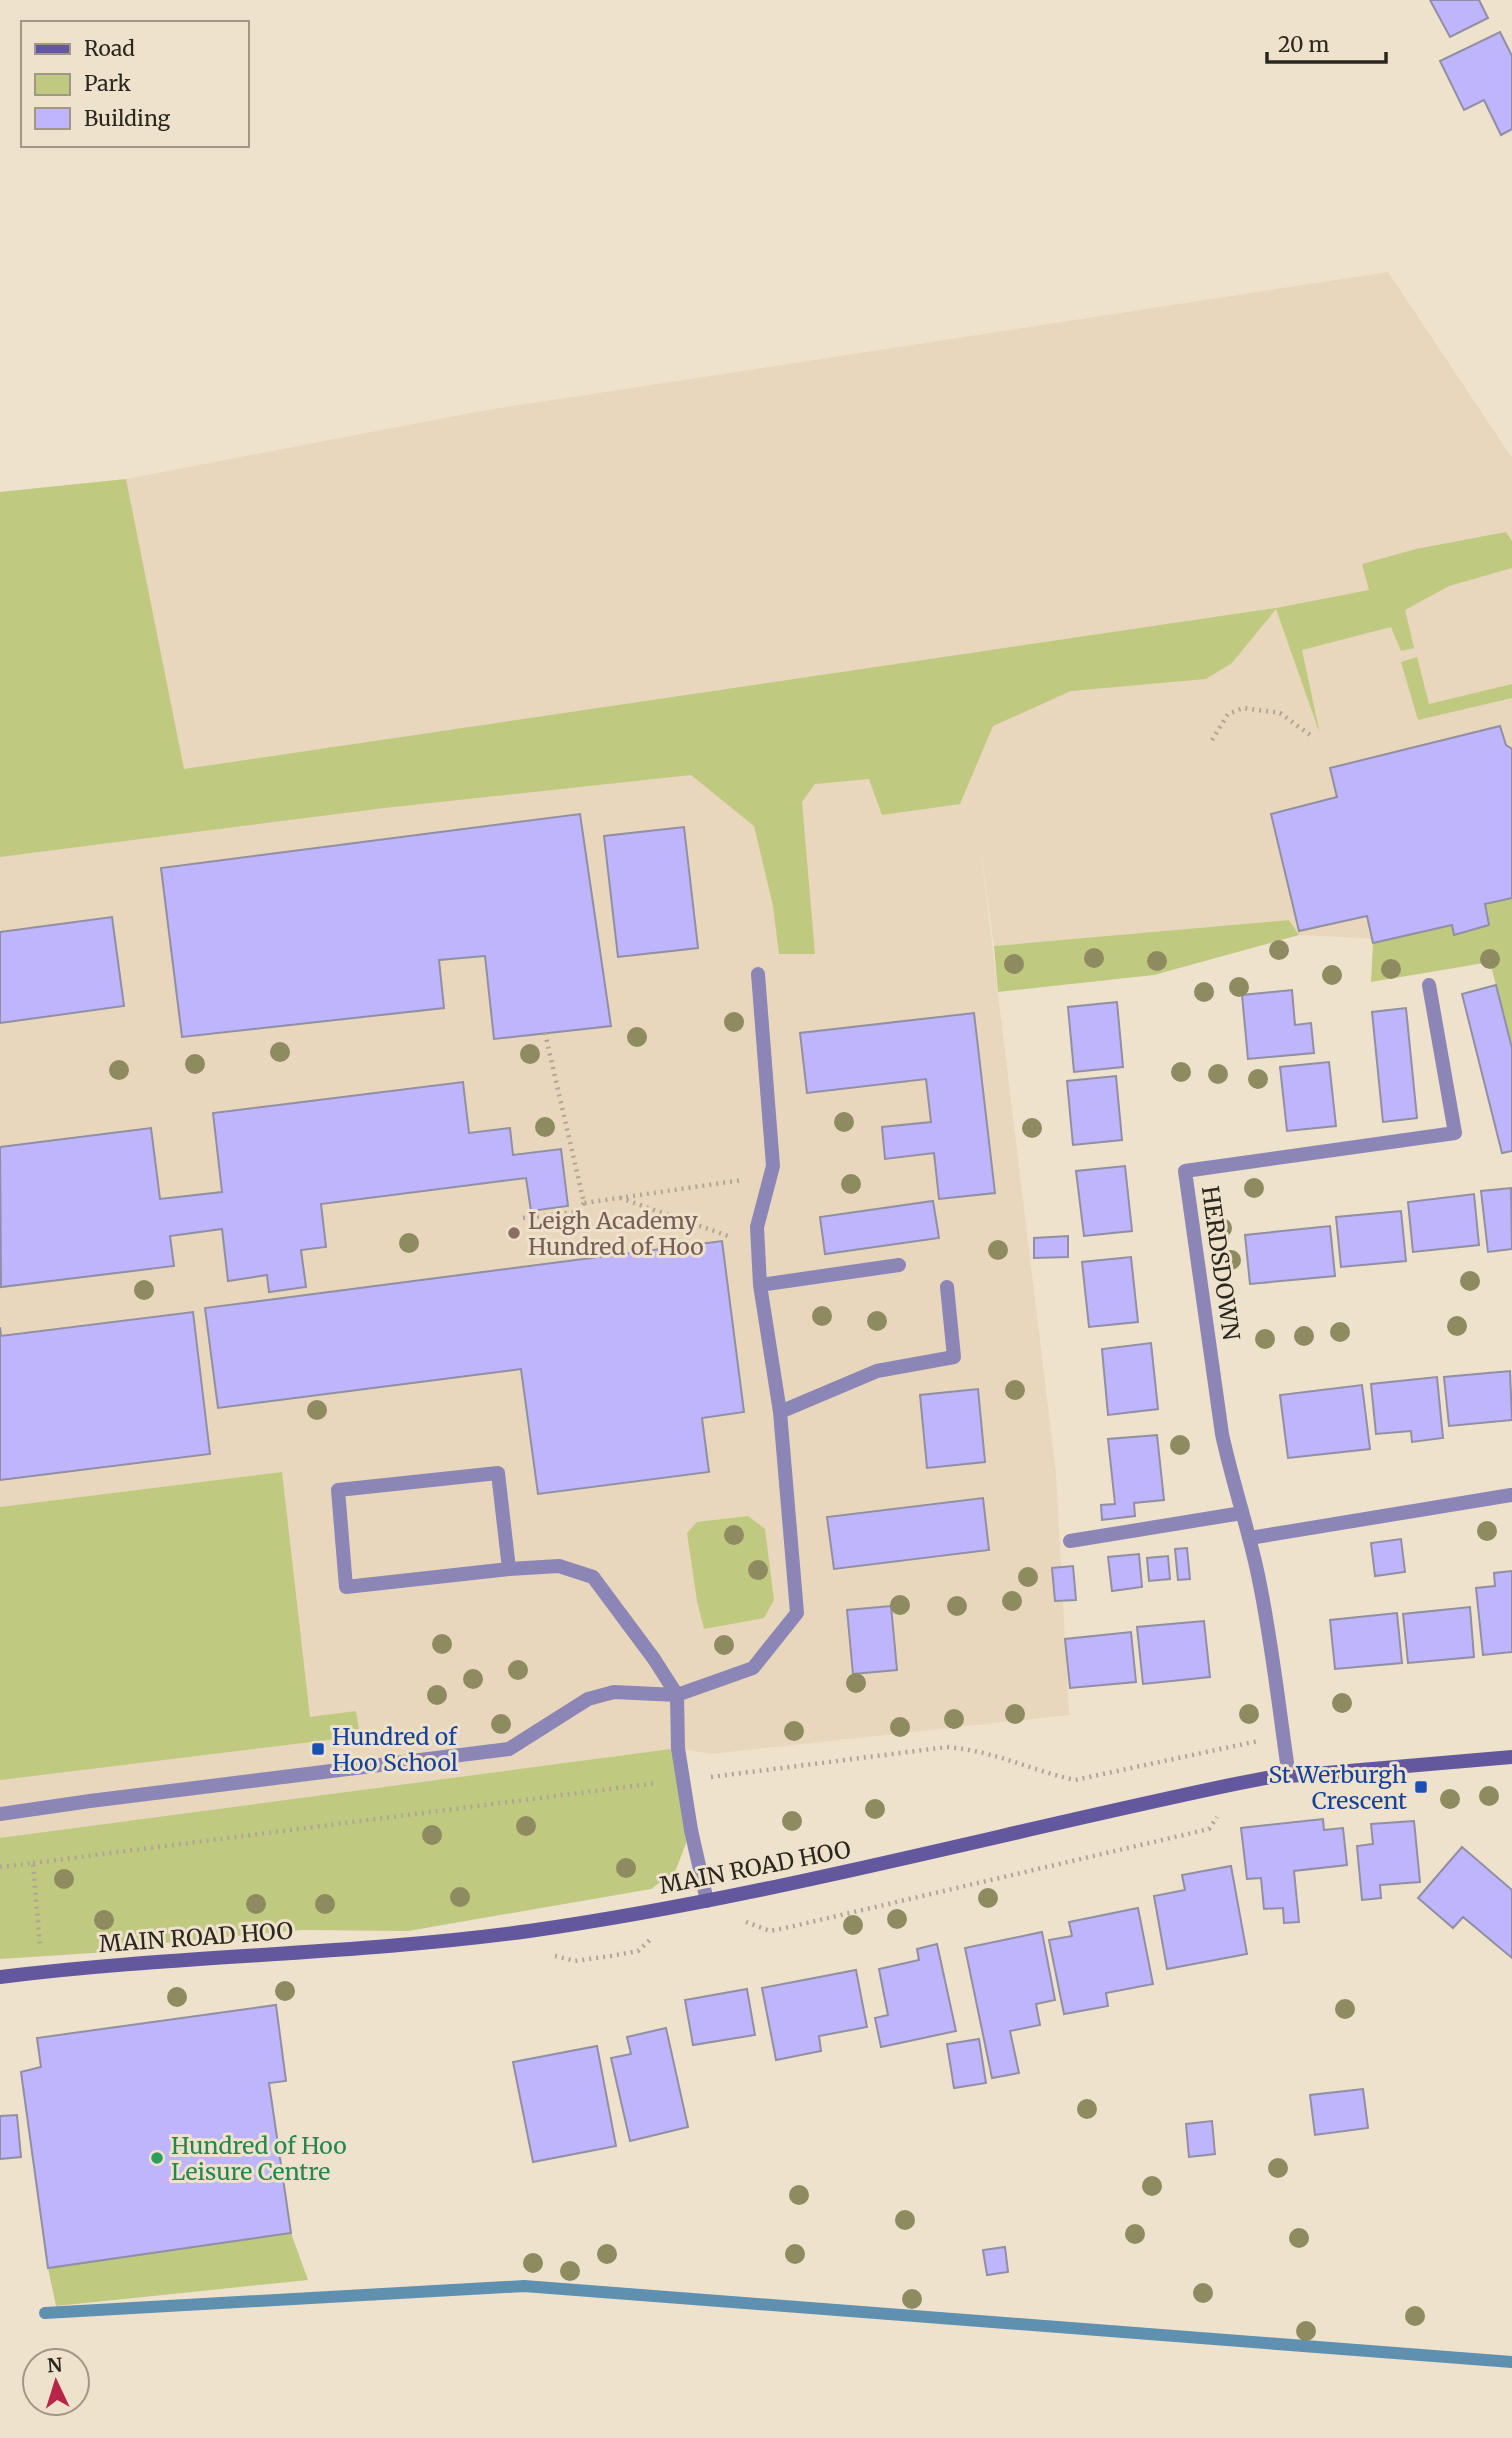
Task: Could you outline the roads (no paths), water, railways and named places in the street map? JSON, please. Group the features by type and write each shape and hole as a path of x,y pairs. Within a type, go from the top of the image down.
{"street":[{"path":"0,1814 509,1749 588,1699 614,1692 677,1695 753,1668 797,1613 780,1412 760,1284 757,1227 773,1166 758,974"},
{"name":"HERDSDOWN","path":"1289,1776 1267,1624 1250,1538 1231,1477 1223,1434 1185,1171 1455,1133 1429,985"},
{"path":"760,1284 899,1265"},
{"path":"780,1412 877,1371 954,1357 947,1287"},
{"path":"509,1569 498,1473 338,1490 346,1587 559,1566 593,1577 654,1658 677,1695 678,1748 706,1901"},
{"path":"1250,1538 1511,1494"},
{"path":"1070,1541 1242,1513"},
{"name":"MAIN ROAD HOO","path":"0,1977 449,1941 544,1928 776,1888 1202,1790 1266,1778 1512,1757"}],"waterway":[{"path":"45,2313 524,2286 1512,2362"}],"place":[{"name":"Leigh Academy Hundred of Hoo","path":"514,1233"},
{"name":"Hundred of Hoo School","path":"318,1749"},
{"name":"St Werburgh Crescent","path":"1421,1787"},
{"name":"Hundred of Hoo Leisure Centre","path":"157,2158"}]}
